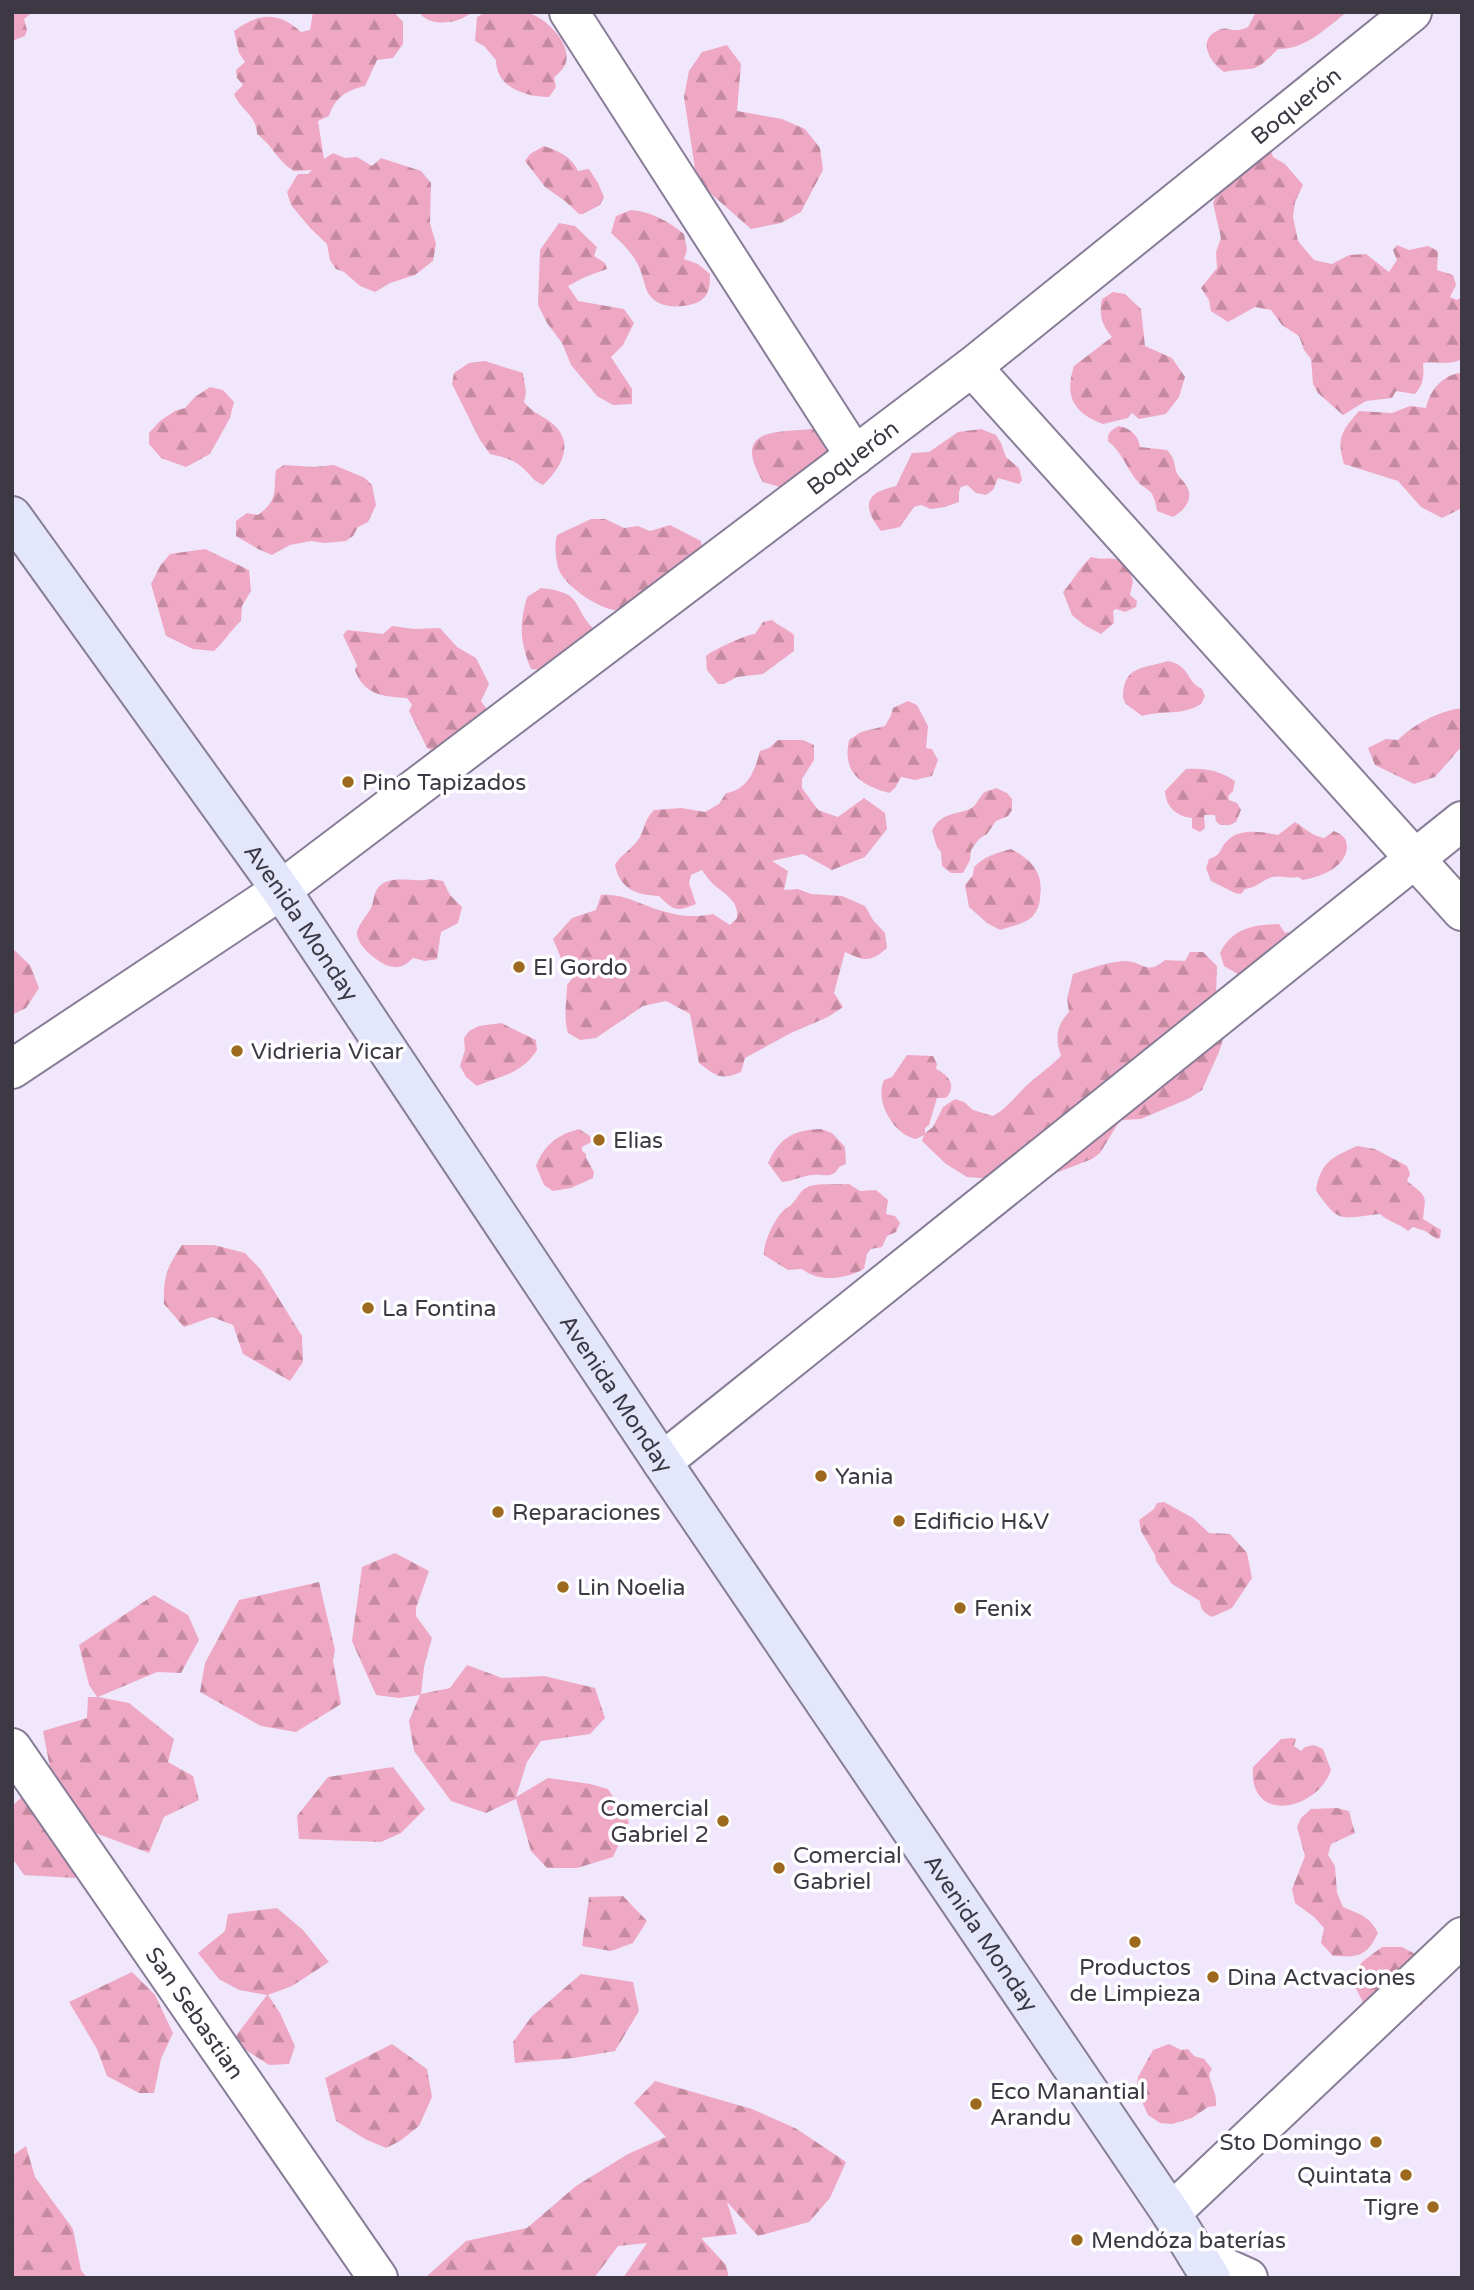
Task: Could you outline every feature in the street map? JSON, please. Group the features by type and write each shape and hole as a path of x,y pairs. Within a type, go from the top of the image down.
{"main road":[{"name":"Avenida Monday","path":"12,516 281,890 662,1462 1171,2213 1204,2267"}],"street":[{"path":"569,12 855,456"},
{"name":"Boquerón","path":"12,1069 281,890 972,367 1412,12"},
{"path":"972,367 1462,911"},
{"path":"662,1462 1462,821"},
{"name":"San Sebastian","path":"12,1748 378,2278"},
{"path":"1171,2213 1462,1937"},
{"path":"1204,2267 1248,2278"}],"green space":[{"path":"12,12 33,12 24,19 27,30 25,36 12,41"},
{"path":"313,12 394,12 403,22 403,44 393,58 377,60 365,86 342,95 329,116 318,121 324,159 333,153 345,158 357,157 372,166 381,158 421,171 431,183 430,223 436,244 433,261 415,275 390,283 375,292 360,286 344,272 336,269 330,260 327,244 291,205 287,192 298,174 308,174 312,170 294,171 283,163 257,134 254,122 234,94 243,85 237,78 236,70 245,62 239,53 234,31 251,21 268,17 284,20 301,32 310,30"},
{"path":"419,12 472,12 460,19 437,22"},
{"path":"486,12 526,12 541,19 556,32 567,57 564,67 554,78 556,87 549,97 522,93 501,78 496,60 484,46 475,41 477,17"},
{"path":"1256,12 1347,12 1306,42 1278,49 1258,67 1224,72 1209,56 1209,38 1221,29 1238,30 1248,27"},
{"path":"727,45 741,64 737,111 782,119 805,129 820,148 823,170 801,212 781,223 751,229 709,192 695,169 684,97 689,71 702,52"},
{"path":"1268,143 1273,157 1285,164 1303,185 1295,202 1293,217 1298,241 1314,260 1332,264 1349,255 1366,254 1389,272 1397,260 1393,250 1397,245 1409,250 1428,246 1438,251 1437,270 1453,275 1456,285 1450,297 1457,300 1462,297 1462,359 1447,363 1423,363 1423,380 1415,394 1396,391 1392,398 1366,401 1343,415 1318,393 1313,384 1311,359 1299,336 1282,325 1271,310 1255,307 1228,322 1211,311 1209,300 1201,288 1217,268 1216,252 1221,238 1213,203 1221,186"},
{"path":"544,146 564,155 578,171 589,169 604,197 600,205 579,214 545,187 525,161 530,154"},
{"path":"631,210 659,218 684,234 687,250 684,259 698,264 710,274 709,289 702,299 693,304 669,306 657,302 648,293 634,257 611,233 616,216"},
{"path":"559,223 575,226 597,247 594,256 605,263 607,269 568,286 578,301 624,309 634,323 623,345 611,357 632,389 632,404 613,405 597,396 571,365 562,343 538,305 540,250"},
{"path":"1113,292 1125,294 1141,309 1145,346 1172,358 1185,377 1179,397 1166,414 1139,419 1132,413 1128,418 1103,424 1085,415 1074,402 1070,387 1074,366 1112,337 1105,328 1101,310 1102,299"},
{"path":"485,361 523,373 526,392 524,402 556,427 562,435 564,452 561,461 543,485 514,462 490,454 480,440 452,384 454,373 469,363"},
{"path":"1462,373 1462,508 1442,518 1421,507 1398,481 1344,464 1342,435 1359,411 1392,413 1410,406 1426,408 1438,384 1449,376"},
{"path":"210,387 223,390 234,402 230,418 210,454 186,467 161,458 149,444 149,433 160,421 185,408"},
{"path":"1119,426 1133,433 1140,447 1167,450 1171,455 1189,495 1184,508 1173,517 1157,511 1152,494 1139,483 1108,441 1110,432"},
{"path":"818,428 838,450 794,485 780,487 763,482 754,463 752,450 756,441 775,432"},
{"path":"981,429 996,435 1006,457 1019,468 1022,480 1019,484 998,478 993,490 986,495 976,493 967,485 961,487 959,502 931,509 921,505 914,507 900,527 881,531 871,514 869,502 877,492 896,486 912,453 929,452 958,432"},
{"path":"284,465 334,465 365,478 372,485 376,505 368,522 358,527 346,541 311,541 290,545 272,555 236,536 236,521 247,513 258,515 272,500 276,470"},
{"path":"591,519 605,519 624,528 638,526 650,531 670,525 701,541 704,562 631,605 617,610 608,609 574,588 561,574 557,564 557,535"},
{"path":"205,549 249,570 251,591 242,606 241,621 214,651 193,649 166,636 151,584 170,554"},
{"path":"1091,557 1114,559 1128,566 1133,581 1130,595 1137,601 1136,607 1125,612 1116,609 1113,611 1114,623 1101,634 1072,615 1063,592"},
{"path":"541,588 565,593 571,597 595,630 545,670 531,669 522,633 527,597"},
{"path":"772,620 794,635 794,651 763,674 737,677 718,684 707,670 706,656 729,643 755,634 763,622"},
{"path":"392,626 440,628 457,647 476,658 489,684 481,701 497,740 445,756 427,748 409,711 412,705 407,698 375,693 363,684 355,670 357,665 343,635 347,630 383,634"},
{"path":"1168,661 1181,666 1205,696 1201,704 1194,708 1142,716 1126,704 1123,698 1127,679 1136,670"},
{"path":"908,701 917,705 928,726 926,748 932,749 938,760 932,776 915,780 901,777 889,793 870,786 856,776 848,761 849,740 861,732 885,726 893,708"},
{"path":"1462,708 1462,746 1435,777 1414,784 1375,765 1368,748 1386,739 1398,740 1427,719"},
{"path":"778,740 803,740 814,745 814,760 802,779 802,788 818,810 838,817 864,798 885,813 887,829 865,857 832,870 803,854 772,861 788,871 784,890 798,889 811,894 842,896 865,906 885,933 887,948 867,959 845,952 834,993 843,1007 745,1058 741,1072 734,1075 719,1076 699,1063 690,1014 666,1001 643,1006 596,1038 580,1040 568,1033 565,1015 567,985 575,975 563,963 553,939 572,918 596,910 601,895 623,897 679,915 713,914 730,925 737,918 736,906 702,870 691,875 689,883 696,904 676,909 659,896 630,889 621,880 615,865 638,840 654,810 681,808 705,812 719,804 726,793 740,788 753,772 760,751 769,748"},
{"path":"1186,769 1211,770 1235,781 1233,791 1228,796 1241,810 1236,822 1220,825 1215,815 1204,815 1205,828 1200,832 1192,828 1192,818 1173,810 1167,802 1165,791"},
{"path":"996,788 1007,793 1012,799 1012,810 1008,816 996,821 987,834 979,839 971,850 970,860 963,873 951,873 942,866 941,852 932,831 935,825 943,818 970,809 985,792"},
{"path":"1295,822 1320,837 1324,838 1334,831 1342,836 1347,848 1342,861 1317,877 1303,880 1298,877 1273,877 1245,889 1241,894 1211,881 1206,868 1209,859 1217,855 1233,836 1252,832 1278,835"},
{"path":"1011,849 1035,868 1040,881 1040,900 1032,917 1000,930 987,923 969,907 965,885 978,863 991,855"},
{"path":"387,881 443,881 450,895 462,907 458,923 441,932 437,959 425,961 413,958 405,965 397,967 383,963 365,949 357,932 371,908 377,889"},
{"path":"1279,924 1285,933 1291,935 1243,977 1224,966 1220,953 1237,933 1260,925"},
{"path":"12,948 30,965 39,988 26,1008 12,1015"},
{"path":"1190,952 1203,952 1217,966 1216,995 1229,1019 1219,1052 1202,1090 1141,1119 1120,1120 1100,1153 1092,1159 1056,1173 1046,1171 993,1179 967,1177 946,1164 922,1141 924,1135 916,1139 908,1136 900,1131 888,1116 882,1098 884,1080 892,1077 907,1055 933,1056 936,1069 945,1074 951,1085 946,1098 937,1098 925,1133 933,1127 943,1107 955,1099 964,1102 973,1110 993,1116 1061,1056 1058,1033 1061,1022 1069,1012 1067,999 1073,974 1123,961 1148,968 1165,960 1185,961"},
{"path":"501,1023 536,1040 537,1050 517,1069 477,1086 466,1077 460,1066 465,1050 464,1038 469,1031 479,1026"},
{"path":"579,1129 590,1136 591,1142 582,1147 582,1151 594,1172 593,1178 571,1188 553,1191 544,1185 536,1166 552,1142"},
{"path":"821,1129 832,1133 845,1147 846,1164 830,1175 814,1175 782,1182 768,1163 778,1147 796,1133"},
{"path":"1357,1146 1375,1149 1407,1166 1410,1174 1407,1181 1424,1197 1423,1219 1441,1230 1440,1238 1413,1227 1408,1231 1380,1214 1342,1217 1330,1209 1316,1190 1321,1172 1329,1161"},
{"path":"849,1184 860,1191 876,1190 888,1200 886,1214 895,1216 900,1223 896,1232 887,1236 882,1247 871,1249 867,1254 864,1269 841,1277 825,1278 802,1269 788,1270 764,1255 767,1238 776,1220 804,1190 815,1185"},
{"path":"182,1245 214,1245 245,1253 261,1270 302,1336 303,1362 290,1381 243,1354 233,1325 212,1317 184,1327 164,1304 167,1273"},
{"path":"1164,1502 1193,1518 1209,1533 1230,1534 1247,1553 1252,1578 1232,1608 1212,1617 1202,1609 1200,1601 1172,1584 1156,1561 1141,1531 1139,1520 1154,1509 1157,1503"},
{"path":"395,1553 429,1571 416,1608 416,1616 432,1638 424,1667 421,1694 450,1688 467,1665 502,1678 544,1676 595,1688 605,1718 590,1734 541,1741 527,1762 516,1797 548,1778 608,1789 629,1822 613,1857 577,1868 547,1868 531,1851 516,1799 486,1813 451,1801 414,1751 409,1721 420,1695 399,1698 376,1695 352,1641 362,1567"},
{"path":"319,1582 335,1650 333,1661 341,1704 296,1732 261,1726 200,1692 205,1663 239,1600"},
{"path":"154,1595 188,1615 199,1640 181,1673 157,1672 98,1697 129,1703 174,1739 168,1762 193,1776 199,1800 164,1817 149,1853 91,1830 75,1878 24,1875 12,1858 12,1806 36,1784 55,1794 43,1731 87,1718 88,1697 97,1697 89,1685 79,1645"},
{"path":"1281,1739 1296,1739 1294,1746 1301,1751 1314,1745 1323,1749 1331,1770 1323,1784 1312,1795 1285,1806 1272,1804 1261,1798 1254,1785 1253,1767"},
{"path":"393,1767 425,1809 401,1833 381,1842 299,1839 297,1816 328,1777"},
{"path":"1337,1808 1349,1811 1355,1833 1331,1844 1328,1855 1335,1866 1337,1893 1343,1907 1368,1919 1378,1933 1365,1952 1355,1956 1333,1956 1321,1943 1324,1928 1295,1903 1292,1889 1305,1856 1297,1827 1301,1818 1311,1809"},
{"path":"623,1896 647,1921 633,1943 611,1951 582,1946 589,1897"},
{"path":"277,1908 303,1930 329,1962 292,1986 268,1995 280,2013 295,2046 289,2064 269,2065 232,2041 267,1995 239,1990 219,1979 198,1953 225,1931 228,1914"},
{"path":"1382,1947 1402,1947 1419,1956 1430,1990 1422,2005 1414,2008 1364,2004 1351,1979 1362,1962"},
{"path":"132,1972 155,1995 173,2033 161,2059 154,2093 139,2093 107,2076 97,2049 69,2002"},
{"path":"581,1974 633,1982 639,2011 615,2051 515,2063 513,2042 532,2016"},
{"path":"392,2044 427,2069 432,2097 419,2126 386,2148 336,2121 325,2078"},
{"path":"1169,2044 1181,2050 1188,2049 1194,2056 1204,2059 1212,2069 1209,2074 1216,2101 1216,2106 1208,2107 1192,2118 1172,2124 1160,2123 1148,2115 1137,2086 1138,2077 1153,2050"},
{"path":"655,2081 752,2109 797,2129 846,2162 830,2198 809,2222 758,2236 727,2202 737,2234 701,2238 726,2265 729,2278 623,2278 647,2243 618,2246 594,2278 425,2278 466,2241 527,2228 576,2186 628,2154 666,2137 634,2103"},
{"path":"26,2146 35,2177 73,2229 81,2270 87,2278 12,2278 12,2156"}],"place":[{"name":"Pino Tapizados","path":"348,782"},
{"name":"El Gordo","path":"519,967"},
{"name":"Vidrieria Vicar","path":"237,1051"},
{"name":"Elias","path":"599,1140"},
{"name":"La Fontina","path":"368,1308"},
{"name":"Yania","path":"821,1476"},
{"name":"Reparaciones","path":"498,1512"},
{"name":"Edificio H&V","path":"899,1521"},
{"name":"Lin Noelia","path":"563,1587"},
{"name":"Fenix","path":"960,1608"},
{"name":"Comercial Gabriel 2","path":"723,1821"},
{"name":"Comercial Gabriel","path":"779,1868"},
{"name":"Productos de Limpieza","path":"1135,1942"},
{"name":"Dina Actvaciones","path":"1213,1977"},
{"name":"Eco Manantial Arandu","path":"976,2104"},
{"name":"Sto Domingo","path":"1376,2142"},
{"name":"Quintata","path":"1406,2175"},
{"name":"Tigre","path":"1433,2207"},
{"name":"Mendóza baterías","path":"1077,2240"}]}
